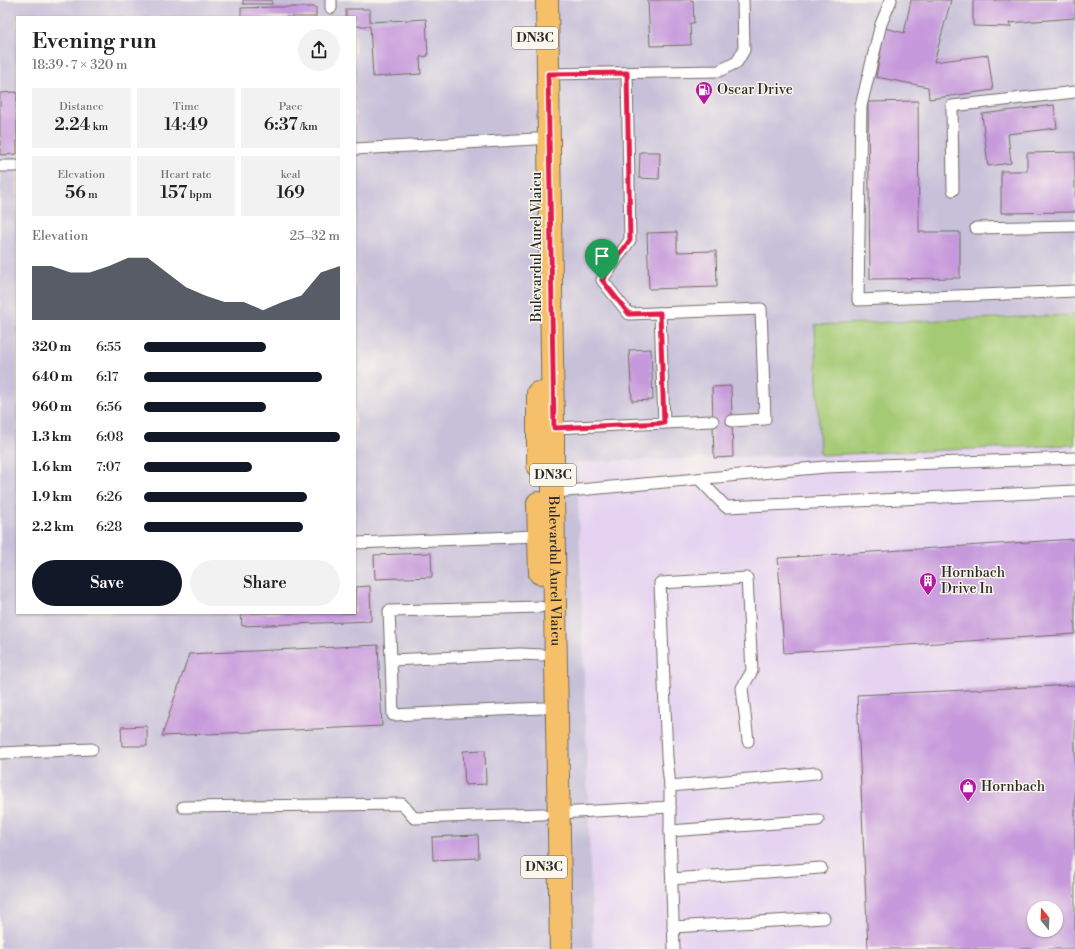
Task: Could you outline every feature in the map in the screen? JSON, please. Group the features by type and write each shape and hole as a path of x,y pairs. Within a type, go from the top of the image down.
{"main road":[{"name":"Bulevardul Aurel Vlaicu","path":"535,0 540,607 543,708 561,949"},
{"name":"Bulevardul Aurel Vlaicu","path":"546,949 551,813 554,492 547,0"}],"lane":[{"path":"548,74 719,71 737,62 744,50 743,0"},
{"path":"891,0 881,24 861,106 858,300 1075,291"},
{"path":"627,73 630,240 602,280 629,314 761,309 765,419 732,421"},
{"path":"953,190 952,106 1075,92"},
{"path":"356,149 536,139"},
{"path":"0,166 16,166"},
{"path":"976,228 1075,226"},
{"path":"660,313 664,423"},
{"path":"554,428 713,421"},
{"path":"554,492 826,467 1075,458"},
{"path":"699,479 726,507 1075,490"},
{"path":"356,543 539,536"},
{"path":"674,949 670,786 667,757 660,583 747,578 752,671 742,688 748,741"},
{"path":"540,607 389,611 393,714 543,708"},
{"path":"391,660 520,654 542,655"},
{"path":"0,753 92,749"},
{"path":"670,786 816,773"},
{"path":"183,807 402,804 414,818 670,807"},
{"path":"670,831 818,820"},
{"path":"672,879 821,868"},
{"path":"673,927 824,918"}],"shaded area":[{"path":"0,0 1075,0 1075,315 815,325 820,455 577,462 593,949 0,949"},
{"path":"1075,315 1075,949 593,949 577,462 714,458 815,325"}],"green space":[{"path":"1075,315 1075,445 820,455 815,325"}],"building":[{"path":"243,0 272,0 272,4 243,4"},
{"path":"648,0 693,0 694,23 690,23 691,45 650,46"},
{"path":"911,0 951,0 934,62 988,55 993,90 929,99 928,87 876,77 885,28 904,33"},
{"path":"973,0 1075,0 1075,18 1009,23 1011,27 973,26"},
{"path":"316,7 316,16 241,16 241,8"},
{"path":"346,9 370,9 370,22 426,19 428,56 420,57 421,74 373,77 370,26 356,26 356,16 346,16"},
{"path":"16,92 16,154 0,155 0,93"},
{"path":"918,101 919,232 960,232 960,278 870,279 868,102"},
{"path":"1054,105 1057,128 1008,134 1011,163 988,166 982,114"},
{"path":"640,152 660,152 659,179 639,178"},
{"path":"1075,152 1075,212 1001,213 1001,171 1027,171 1027,153"},
{"path":"677,232 677,252 716,251 717,287 649,289 647,233"},
{"path":"651,349 653,400 632,401 629,350"},
{"path":"731,386 733,457 714,458 712,387"},
{"name":"Hornbach Drive In","path":"1075,539 1075,634 784,653 778,558"},
{"path":"431,553 432,577 375,579 374,555"},
{"path":"370,586 371,621 242,626 241,614 356,614 356,587"},
{"path":"378,645 382,726 162,736 189,654"},
{"name":"Hornbach","path":"1075,685 1075,949 868,949 857,695"},
{"path":"147,726 147,746 122,746 121,727"},
{"path":"485,750 486,784 465,785 463,751"},
{"path":"478,835 479,858 433,860 432,837"}],"place":[{"name":"Oscar Drive","path":"704,105"},
{"name":"Hornbach Drive In","path":"928,596"},
{"name":"Hornbach","path":"968,802"}],"route":[{"path":"627,73 630,240 602,280 629,314 660,313 664,423 554,428 548,74 627,73"}]}
